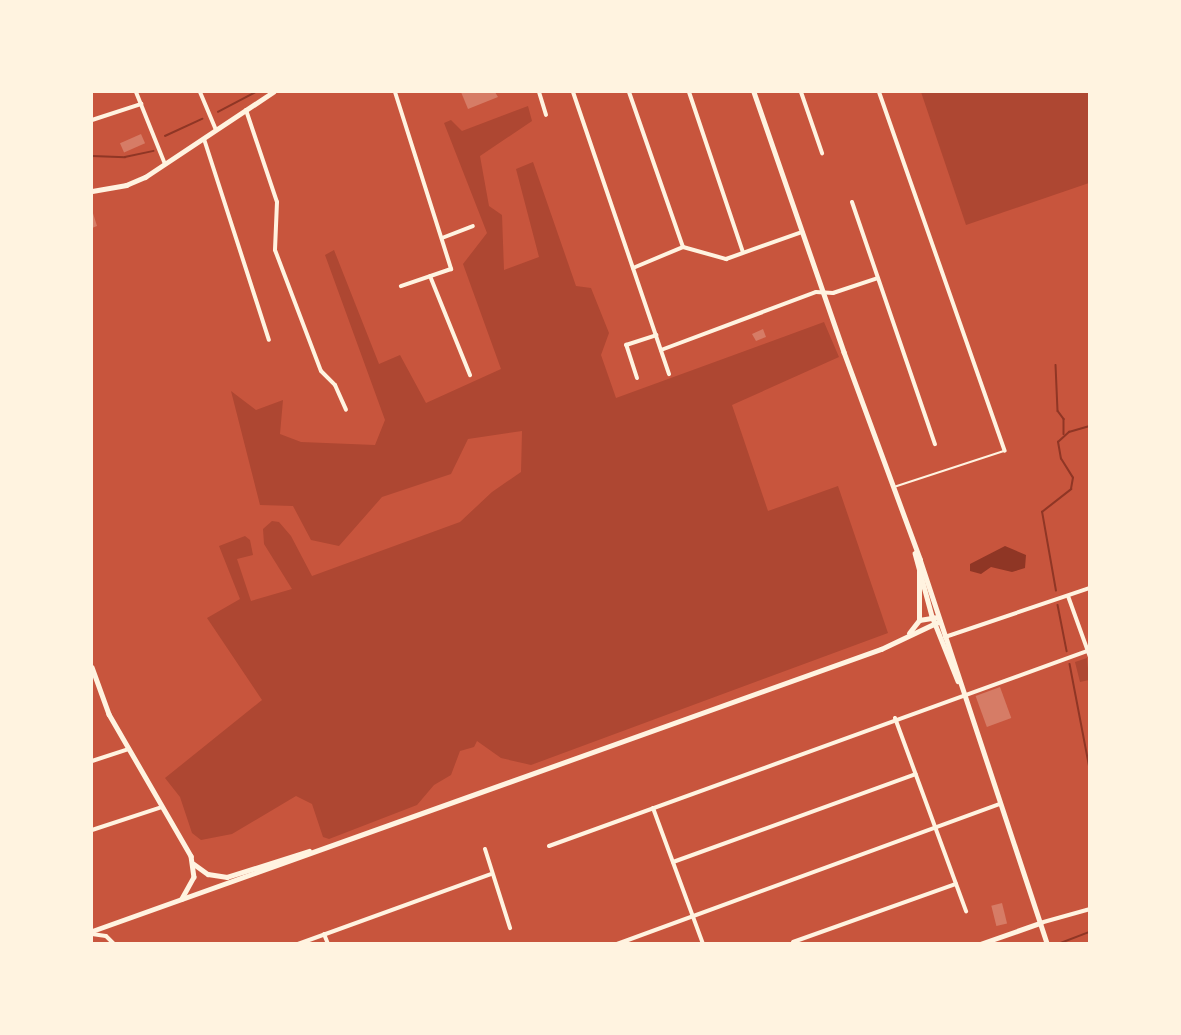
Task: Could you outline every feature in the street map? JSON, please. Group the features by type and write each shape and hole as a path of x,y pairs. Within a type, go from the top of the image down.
{"main road":[{"path":"92,191 126,186 165,165 273,92"},
{"path":"908,634 919,620 919,571"},
{"path":"919,620 936,620"},
{"path":"92,933 881,649 936,620"}],"street":[{"path":"136,92 165,165"},
{"path":"200,92 216,130"},
{"path":"395,92 451,269 402,286"},
{"path":"539,92 546,115"},
{"path":"573,92 669,374"},
{"path":"629,92 683,247"},
{"path":"689,92 743,252"},
{"path":"754,92 823,293 914,544 936,620 945,637 1047,944"},
{"path":"801,92 822,153"},
{"path":"879,92 1005,451"},
{"path":"92,120 141,104"},
{"path":"246,110 277,202 275,250 321,371 335,385 346,410"},
{"path":"204,139 269,340"},
{"path":"852,202 935,444"},
{"path":"442,238 473,226"},
{"path":"633,268 683,247 712,258 726,259 802,232"},
{"path":"430,276 470,375"},
{"path":"661,350 823,293 878,278"},
{"path":"638,378 626,345 656,335"},
{"path":"914,544 919,571 963,691"},
{"path":"945,637 1089,588"},
{"path":"1068,596 1089,657"},
{"path":"549,846 963,691 1088,650"},
{"path":"92,667 106,708 194,864 208,874 227,877 338,844"},
{"path":"896,718 966,911"},
{"path":"92,761 129,748"},
{"path":"673,862 916,774"},
{"path":"617,944 999,804"},
{"path":"92,830 162,807"},
{"path":"653,808 703,944"},
{"path":"485,849 491,874 510,928"},
{"path":"180,901 192,885 194,864"},
{"path":"298,944 491,874"},
{"path":"793,942 956,884"},
{"path":"980,944 1089,909"},
{"path":"92,933 106,936 114,944"},
{"path":"324,934 328,944"}],"lane":[{"path":"893,487 1005,451"}],"shaded area":[{"path":"921,92 1089,92 1089,183 966,225"},
{"path":"528,106 532,121 480,156 489,206 502,215 504,270 539,257 516,169 533,162 576,286 591,288 609,333 601,355 616,398 824,322 839,357 732,405 768,511 838,486 888,633 531,765 501,758 477,741 474,747 460,751 451,775 434,785 417,805 329,839 323,837 312,804 296,796 232,834 201,840 192,833 180,797 165,778 262,700 207,618 240,599 219,546 245,536 250,540 253,555 237,559 251,601 292,589 264,544 263,529 272,521 279,522 291,536 312,576 460,522 492,492 521,472 522,431 468,439 451,474 382,497 339,546 311,540 293,506 260,505 231,391 256,410 283,400 280,434 301,442 375,445 385,420 325,255 334,250 379,364 400,355 426,403 501,369 463,264 487,233 444,123 451,120 462,131"},
{"path":"1005,546 1026,555 1025,568 1012,572 991,567 981,574 970,571 970,564"},
{"path":"1087,658 1089,680 1080,682 1075,662"}],"building":[{"path":"461,92 495,92 498,97 468,109"},
{"path":"141,134 145,143 124,152 120,143"},
{"path":"92,210 97,226 92,228"},
{"path":"763,329 766,337 756,341 752,334"},
{"path":"1000,687 1011,718 987,727 976,696"},
{"path":"1002,903 1007,923 996,926 991,906"}],"waterway":[{"path":"218,112 256,92"},
{"path":"165,136 202,119"},
{"path":"92,156 125,157 153,151"},
{"path":"1056,365 1058,411 1064,419 1064,434"},
{"path":"1056,591 1042,512 1071,489 1073,478 1061,459 1058,442 1069,432 1090,426"},
{"path":"1058,605 1067,651"},
{"path":"1070,664 1090,769"},
{"path":"1058,944 1090,932"}]}
